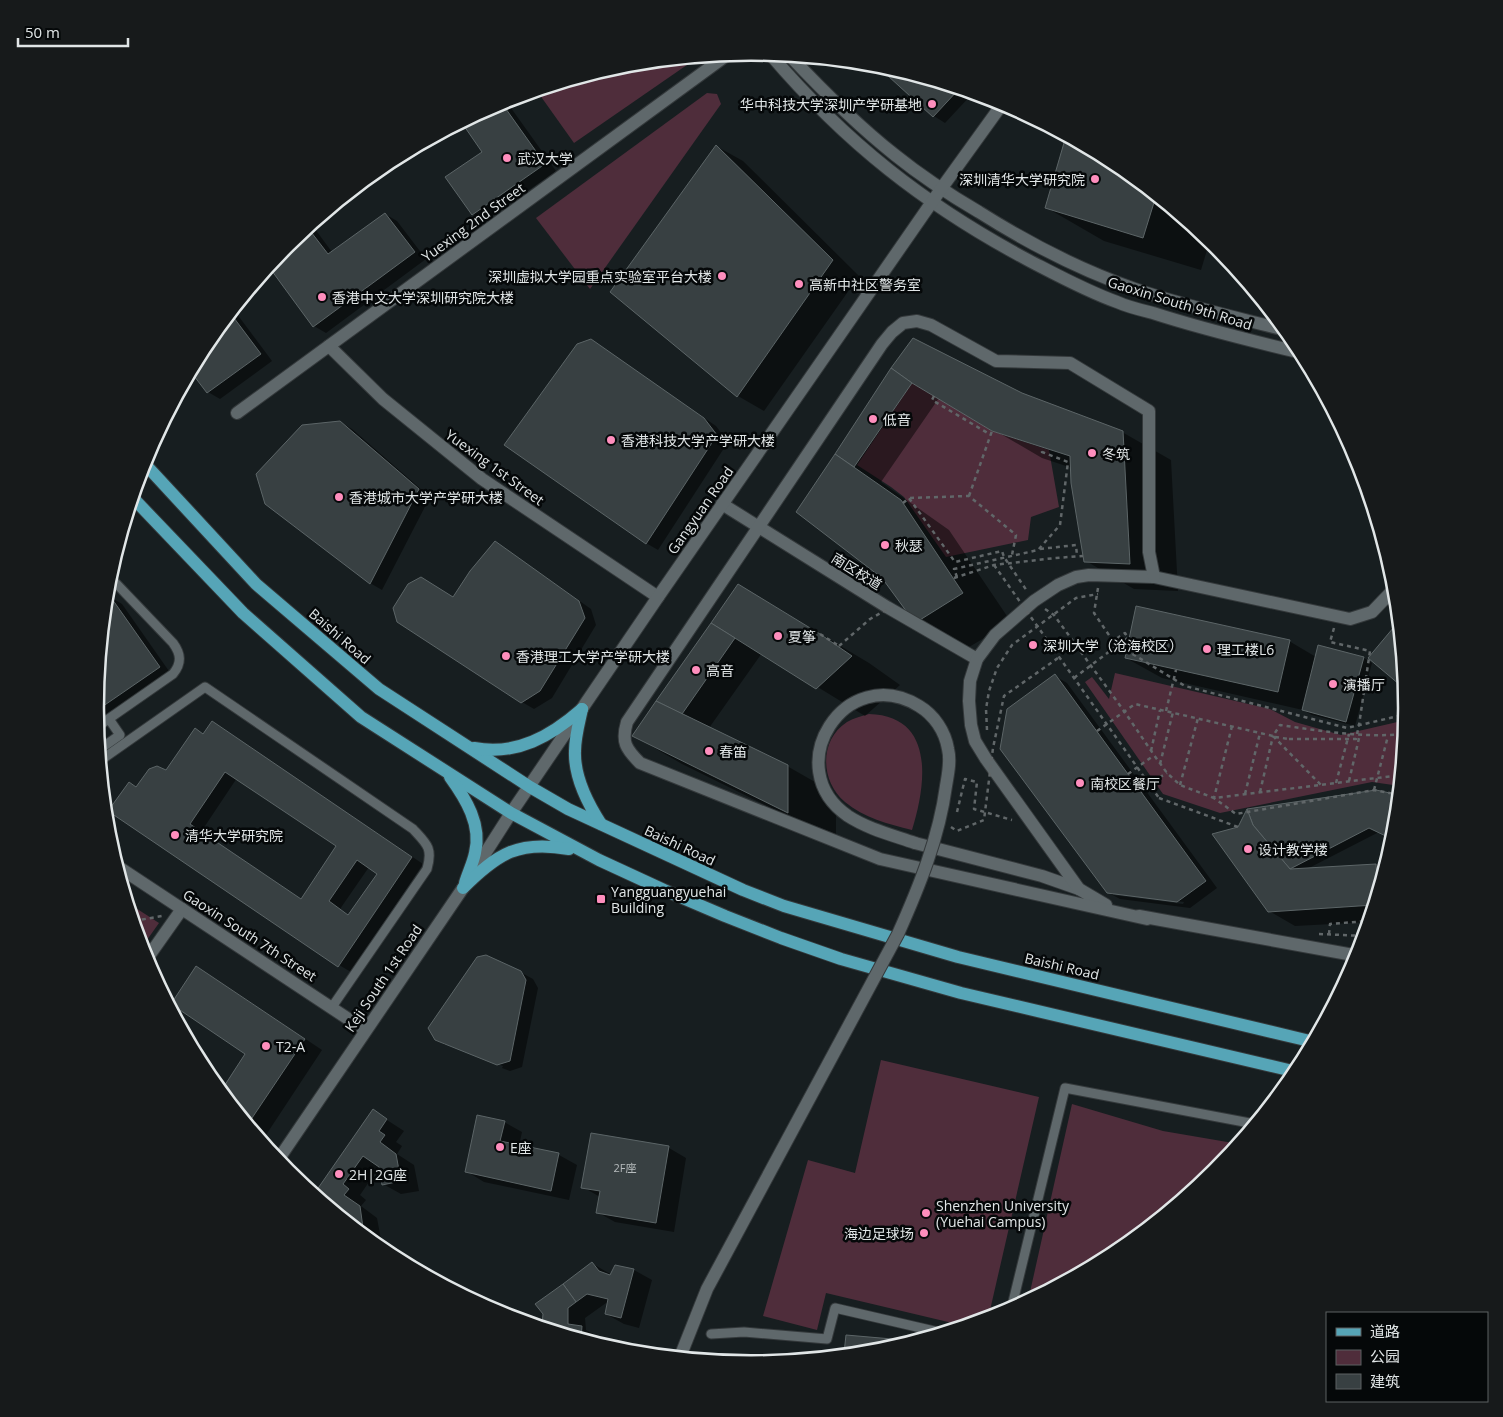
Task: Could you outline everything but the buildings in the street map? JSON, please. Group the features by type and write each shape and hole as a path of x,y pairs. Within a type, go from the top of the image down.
{"main road":[{"name":"Baishi Road","path":"151,470 256,584 379,689 530,787 568,809 743,890 784,906 958,957 1307,1040"},
{"path":"138,503 243,613 362,717 511,813 582,851 664,890 725,916 841,959 961,993 1289,1070"},
{"path":"466,746 487,750 522,746 550,734 582,709"},
{"path":"582,709 575,752 577,769 592,811 601,824"},
{"path":"445,770 470,809 477,837 475,853 463,888"},
{"path":"463,888 481,869 502,856 523,847 537,845 553,846 582,851"}],"street":[{"name":"Gaoxin South 9th Road","path":"777,62 807,96 848,136 895,176 1000,245 1062,279 1117,302 1232,337 1291,350"},
{"name":"Yuexing 2nd Street","path":"236,413 718,63"},
{"name":"Gaoxin South 9th Road","path":"797,63 858,123 896,156 941,189 1022,238 1069,262 1133,288 1193,308 1275,328"},
{"name":"Gangyuan Road","path":"511,813 722,504 998,110"},
{"path":"1154,577 1149,552 1149,411 1070,363 996,360 931,325 916,321 903,323 882,344 627,722 624,735 628,750 640,763 880,859 1147,919 1350,954"},
{"name":"Yuexing 1st Street","path":"329,346 383,399 482,479 658,597"},
{"name":"南区校道","path":"722,504 887,607 977,659"},
{"path":"1079,889 986,759 976,741 971,724 970,681 977,659 995,635 1034,601 1058,585 1076,577 1089,575 1154,577 1350,619 1372,612 1388,595"},
{"path":"683,1351 707,1289 898,934 927,862 930,853 931,847 932,844 942,812 949,764 948,749 944,735 925,709 899,697 876,696 853,703 835,717 828,726 820,745 819,767 826,791 848,816 870,827 924,845 931,847 933,847 960,854 1042,876 1079,889 1104,904 1147,919"},
{"name":"Keji South 1st Road","path":"282,1154 463,888 511,813"},
{"name":"Gaoxin South 7th Street","path":"125,872 180,911 365,1030"},
{"path":"152,951 180,911"}],"lane":[{"path":"105,722 173,674 179,664 180,657 173,643 117,584"},
{"path":"106,756 205,687 413,830 426,843 431,855 427,869 332,1007"},
{"path":"106,745 120,735 109,719"},
{"path":"1014,1300 1065,1088 1248,1123"},
{"path":"710,1334 744,1332 827,1340 835,1308 933,1330"}],"path":[{"path":"934,396 932,400 991,435"},
{"path":"969,496 992,431"},
{"path":"1038,550 1060,525 1068,462 1042,452 1043,449"},
{"path":"903,503 909,498 969,496 1016,535 1012,555"},
{"path":"909,498 955,562 1002,551 1004,557"},
{"path":"1077,556 1076,545 1038,550 954,568 955,578 994,565 1083,556"},
{"path":"994,565 1058,658 1159,798 1238,828"},
{"path":"1074,678 1128,638 1124,633 1113,641 1094,613 1100,576"},
{"path":"999,752 988,736 986,709 989,691 997,668 1012,646 1076,598 1098,594"},
{"path":"820,634 838,646 870,619 898,604"},
{"path":"1097,731 1135,704 1290,739 1356,738 1370,651 1330,642"},
{"path":"1118,645 1185,686 1347,728 1399,716"},
{"path":"1084,655 1167,773 1180,785 1214,798 1236,814 1374,790 1393,794"},
{"path":"993,748 1004,696 1058,658"},
{"path":"1166,711 1176,670"},
{"path":"1151,751 1160,710"},
{"path":"1160,764 1173,712"},
{"path":"1180,785 1198,718"},
{"path":"1214,798 1232,726"},
{"path":"1260,792 1273,736 1280,726 1349,734 1398,735"},
{"path":"1245,794 1260,733"},
{"path":"1336,783 1349,734"},
{"path":"1349,781 1360,734"},
{"path":"1273,736 1321,785"},
{"path":"1374,790 1388,736"},
{"path":"1128,774 1154,756"},
{"path":"1141,792 1145,786 1167,773"},
{"path":"1214,798 1395,776"},
{"path":"953,828 965,780 977,782 974,809 1033,826"},
{"path":"140,919 180,911"},
{"path":"1329,934 1330,924 1362,921"},
{"path":"1311,933 1357,936"}],"green space":[{"path":"687,65 574,143 541,97 584,83 625,74"},
{"path":"707,93 717,94 721,104 590,289 536,218"},
{"path":"912,383 992,431 1049,450 1059,507 1031,517 1028,540 946,557 904,497 857,465"},
{"path":"1115,673 1270,709 1295,722 1341,735 1398,722 1394,785 1372,782 1220,813 1163,794 1085,682 1092,677 1109,699"},
{"path":"869,714 891,718 906,727 916,740 921,756 922,774 921,793 912,830 885,823 852,808 837,793 831,783 826,761 831,739 847,722"},
{"path":"136,908 159,923 148,939"},
{"name":"海边足球场","path":"881,1060 1039,1097 990,1309 953,1323 826,1293 817,1330 763,1316 808,1160 855,1173"},
{"path":"1072,1104 1163,1131 1231,1143 1178,1195 1146,1222 1111,1247 1075,1269 1030,1293"}],"place":[{"name":"华中科技大学深圳产学研基地","path":"932,104"},
{"name":"武汉大学","path":"507,158"},
{"name":"深圳清华大学研究院","path":"1095,179"},
{"name":"深圳虚拟大学园重点实验室平台大楼","path":"722,276"},
{"name":"高新中社区警务室","path":"799,284"},
{"name":"香港中文大学深圳研究院大楼","path":"322,297"},
{"name":"低音","path":"873,419"},
{"name":"香港科技大学产学研大楼","path":"611,440"},
{"name":"冬筑","path":"1092,453"},
{"name":"香港城市大学产学研大楼","path":"339,497"},
{"name":"秋瑟","path":"885,545"},
{"name":"夏筝","path":"778,636"},
{"name":"深圳大学（沧海校区）","path":"1033,645"},
{"name":"理工楼L6","path":"1207,649"},
{"name":"香港理工大学产学研大楼","path":"506,656"},
{"name":"高音","path":"696,670"},
{"name":"演播厅","path":"1333,684"},
{"name":"春笛","path":"709,751"},
{"name":"南校区餐厅","path":"1080,783"},
{"name":"清华大学研究院","path":"175,835"},
{"name":"设计教学楼","path":"1248,849"},
{"name":"Yangguangyuehai Building","path":"601,899"},
{"name":"T2-A","path":"266,1046"},
{"name":"E座","path":"500,1147"},
{"name":"2H|2G座","path":"339,1174"},
{"name":"Shenzhen University (Yuehai Campus)","path":"926,1213"},
{"name":"海边足球场","path":"924,1233"}]}
